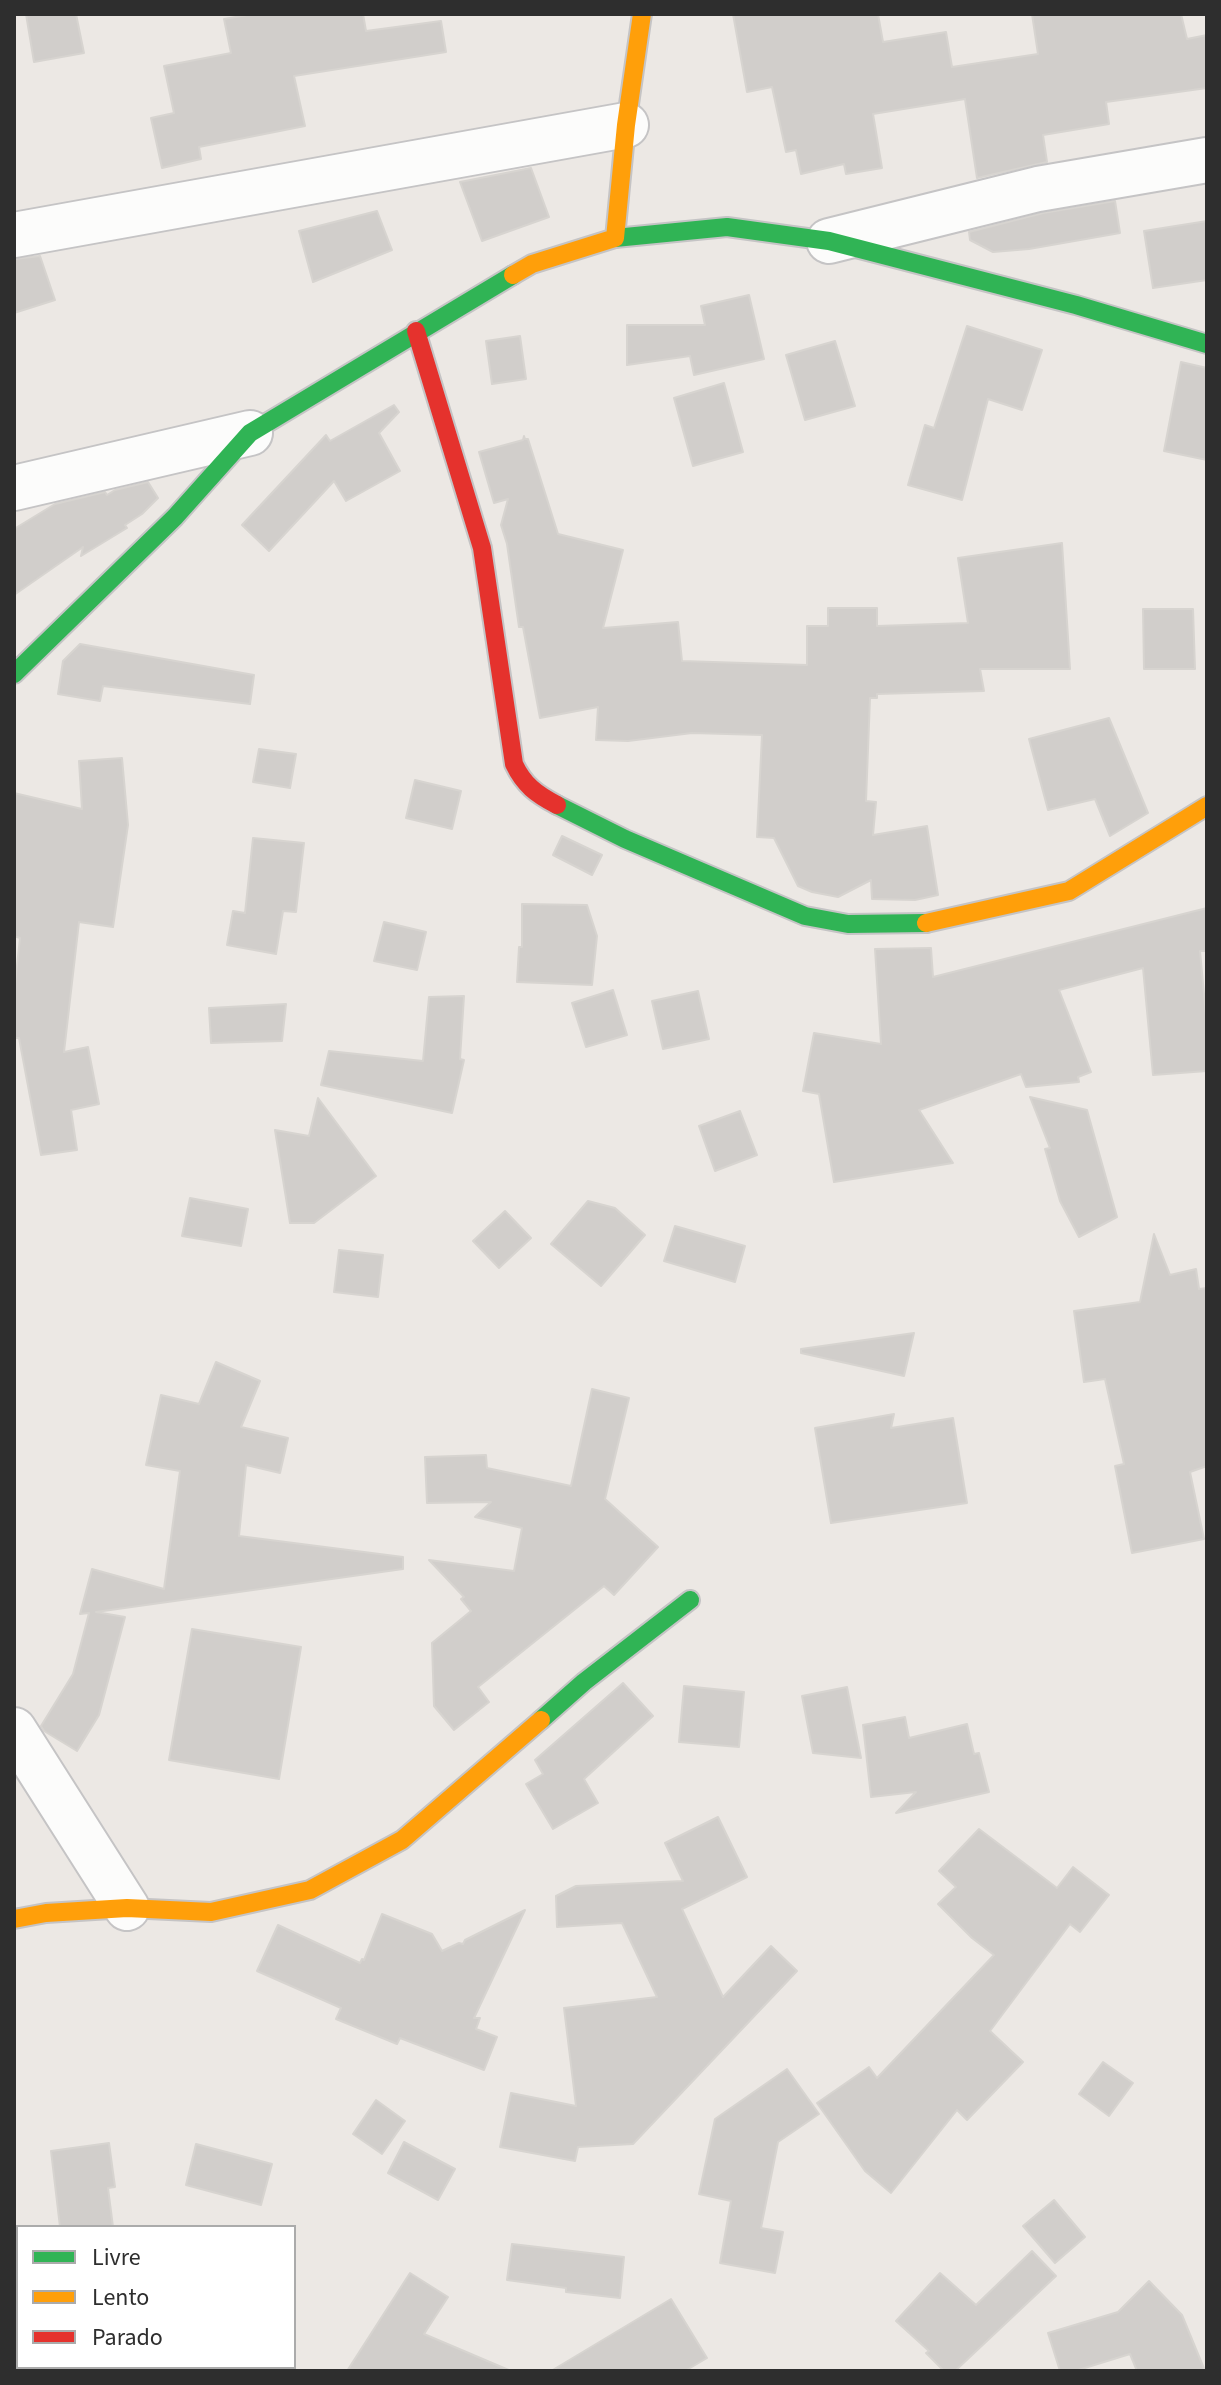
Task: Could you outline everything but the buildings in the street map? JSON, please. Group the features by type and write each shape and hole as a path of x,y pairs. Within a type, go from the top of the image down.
{"street":[{"path":"615,238 626,125 642,14"},
{"path":"14,235 626,125"},
{"path":"829,241 1038,189 1207,160"},
{"path":"14,674 175,517 250,433 532,264 615,238 727,227 829,241 1076,305 1207,344"},
{"path":"416,331 482,548 514,764 523,782 539,796 625,839 805,916 848,924 904,925 918,925 1069,891 1207,806"},
{"path":"14,488 250,433"},
{"path":"14,1919 46,1913 127,1908 211,1912 310,1890 402,1840 584,1682 690,1600"},
{"path":"14,1730 127,1908"}],"traffic: fast":[{"path":"615,238 727,227 829,241 1076,305 1207,344"},
{"path":"14,674 175,517 250,433 513,275"},
{"path":"557,805 625,839 805,916 848,924 926,923"},
{"path":"541,1720 584,1682 690,1600"}],"traffic: slow":[{"path":"513,275 532,264 615,238 626,125 642,14"},
{"path":"926,923 1069,891 1207,806"},
{"path":"14,1919 46,1913 127,1908 211,1912 310,1890 402,1840 541,1720"}],"traffic: jam":[{"path":"416,331 482,548 514,764 531,788 557,805"}]}
